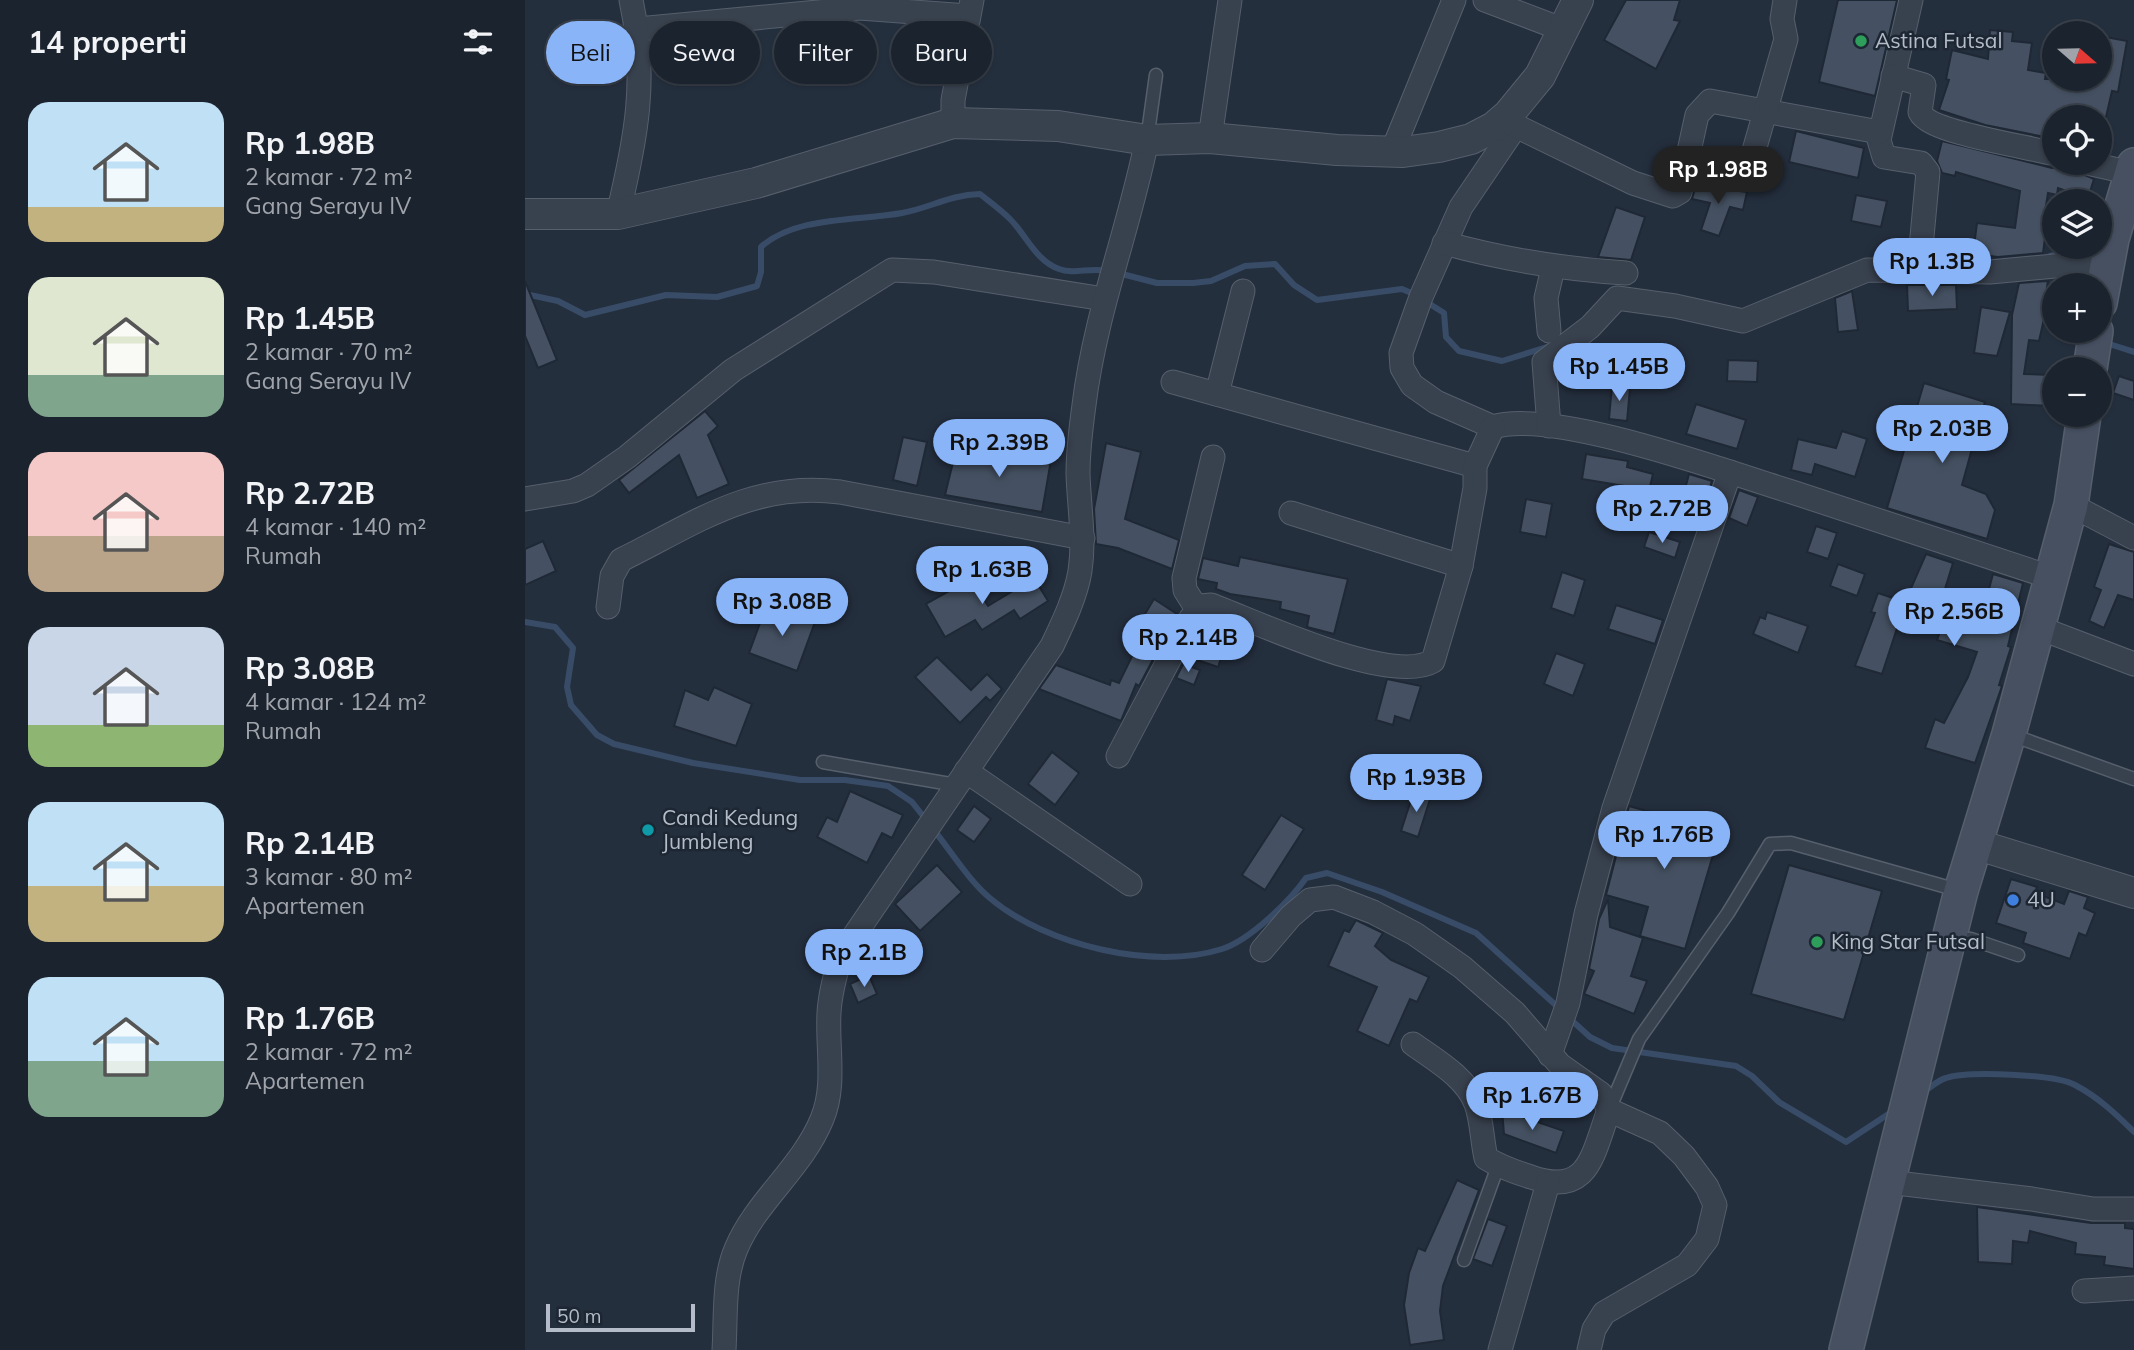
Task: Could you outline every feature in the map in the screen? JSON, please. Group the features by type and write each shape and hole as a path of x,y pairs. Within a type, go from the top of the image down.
{"main road":[{"path":"2101,273 2101,262 2133,169"},
{"path":"1846,1350 1961,891 2008,734 2071,505 2082,427"}],"street":[{"path":"618,215 640,115 638,29 631,0"},
{"path":"1210,138 1230,0"},
{"path":"1392,152 1454,0"},
{"path":"1485,0 1564,30"},
{"path":"1578,0 1540,76 1461,207 1444,243 1401,353 1402,368 1407,379 1436,402 1493,427 1505,424 1549,426 1633,444 1730,472 2050,577"},
{"path":"1686,169 1746,177 1786,39 1782,19 1785,0"},
{"path":"1912,0 1879,132 1879,150 1884,157 1921,163 1928,172 1920,263"},
{"path":"638,29 860,8 970,8 953,100 953,123"},
{"path":"1893,76 1924,85 1920,112 1925,119 1957,132 2042,151"},
{"path":"525,214 618,215 756,183 953,123 1059,127 1147,140 1210,138 1336,150 1392,152 1439,147 1471,139 1512,120 1610,173 1674,197 1681,192 1697,115 1703,106 1718,100 1879,132"},
{"path":"724,1350 729,1282 735,1250 751,1221 788,1173 822,1121 830,1090 831,996 841,955 1052,646 1080,573 1083,538 1078,473 1084,405 1104,299 1120,251 1147,140"},
{"path":"2112,166 2133,169"},
{"path":"1444,243 1553,268 1626,273"},
{"path":"1549,426 1544,362 1590,327 1617,298 1675,306 1743,321 1867,270 1920,263 1990,272 2101,262"},
{"path":"1549,331 1546,298 1553,268"},
{"path":"525,499 573,491 587,485 627,457 733,370 892,270 934,272 1104,299"},
{"path":"1217,394 1243,291"},
{"path":"1173,382 1475,466"},
{"path":"1197,608 1211,606 1346,656 1416,668 1428,664 1437,655 1461,566 1475,488 1475,466 1493,427"},
{"path":"1197,608 1185,590 1184,578 1213,457"},
{"path":"1550,1055 1568,1003 1586,914 1614,808 1730,472"},
{"path":"608,607 612,576 621,560 743,500 779,490 808,488 840,492 1083,538"},
{"path":"2071,505 2134,538"},
{"path":"1291,513 1461,566"},
{"path":"1118,756 1197,608"},
{"path":"2037,627 2134,664"},
{"path":"961,778 1130,884"},
{"path":"1975,844 2134,893"},
{"path":"1262,950 1291,916 1310,900 1327,897 1345,900 1415,934 1461,967 1515,1013 1550,1055 1601,1094 1609,1110 1660,1133 1683,1156 1707,1187 1715,1205 1707,1239 1687,1265 1604,1312 1594,1329 1589,1350"},
{"path":"1413,1044 1451,1072 1469,1091 1477,1106 1486,1158 1498,1166 1548,1183 1567,1184 1579,1176 1597,1142 1609,1110"},
{"path":"1888,1182 2093,1209 2134,1209"},
{"path":"1500,1350 1548,1183"},
{"path":"2084,1292 2134,1288"}],"lane":[{"path":"1147,140 1156,75"},
{"path":"2008,734 2134,779"},
{"path":"823,762 961,778"},
{"path":"1609,1110 1639,1039 1728,913 1770,844 1791,843 1961,891"},
{"path":"1949,938 1971,939 2018,955"},
{"path":"1464,1260 1498,1166"}],"building":[{"path":"1626,0 1680,0 1674,20 1680,21 1656,69 1604,40"},
{"name":"Astina Futsal","path":"1838,0 1897,0 1875,96 1819,82"},
{"path":"1990,30 2013,32 2012,41 2032,43 2028,70 2042,72 2042,91 2112,91 2109,105 2042,105 2042,136 1985,125 1939,110 1949,80 1946,79 1952,50 1988,59"},
{"path":"2112,38 2127,41 2118,92 2112,91"},
{"path":"1796,131 1864,148 1858,178 1789,162"},
{"path":"1942,141 2042,166 2042,175 2085,175 2094,179 2091,189 2042,189 2042,253 1998,257 1973,254 1977,223 2015,228 2020,191 1956,172 1955,176 1942,173 1937,161"},
{"path":"1696,185 1747,192 1743,210 1730,207 1719,236 1701,230 1710,203 1692,199"},
{"path":"1856,195 1887,201 1881,227 1851,221"},
{"path":"1616,207 1645,217 1631,260 1598,257"},
{"path":"525,281 557,360 538,368 525,336"},
{"path":"2042,281 2042,328 2039,341 2029,340 2024,374 2042,375 2042,406 2011,404 2012,315 2019,283"},
{"path":"1907,285 1956,285 1957,309 1908,311"},
{"path":"1852,291 1858,330 1838,332 1835,298"},
{"path":"1981,307 2010,312 1997,356 1974,353"},
{"path":"1728,360 1758,361 1757,382 1727,381"},
{"path":"2119,376 2134,381 2134,400 2113,393"},
{"path":"1924,383 1985,402 1962,485 1986,494 1995,510 1987,539 1887,508"},
{"path":"1612,386 1630,388 1627,421 1609,419"},
{"path":"1696,404 1746,420 1737,449 1686,434"},
{"path":"705,411 718,426 708,435 729,484 697,498 679,455 629,493 619,480"},
{"path":"1842,431 1867,439 1855,477 1815,464 1812,475 1791,470 1798,439 1836,448"},
{"path":"903,437 927,442 917,486 893,480"},
{"path":"1106,443 1141,452 1125,519 1179,540 1172,569 1118,548 1096,544 1094,509"},
{"path":"957,446 1007,458 1008,453 1051,460 1042,512 945,495"},
{"path":"1586,454 1628,461 1627,467 1653,474 1642,520 1624,515 1631,487 1582,479"},
{"path":"1689,474 1712,481 1697,524 1677,519"},
{"path":"1739,490 1758,497 1747,526 1729,518"},
{"path":"1526,499 1552,504 1546,537 1520,532"},
{"path":"1816,526 1837,533 1828,559 1807,552"},
{"path":"1649,532 1680,542 1675,558 1644,547"},
{"path":"543,541 556,571 525,585 525,549"},
{"path":"2109,544 2134,552 2134,600 2118,595 2104,628 2089,621 2101,590 2094,587"},
{"path":"1926,554 1953,563 1945,589 1985,604 1993,574 2023,583 2008,646 2011,647 1999,685 2002,686 1975,763 1925,748 1935,719 1944,723 1968,677 1977,652 1937,640 1945,618 1904,607 1882,674 1855,666 1875,613 1871,612 1878,593 1905,602"},
{"path":"1240,557 1348,579 1334,634 1307,627 1309,616 1280,609 1281,602 1230,594 1216,589 1217,583 1198,579 1203,558 1238,566"},
{"path":"1838,564 1865,574 1857,596 1830,586"},
{"path":"1562,572 1585,580 1574,616 1551,608"},
{"path":"1034,578 1048,601 1020,619 1014,610 982,630 975,620 945,637 926,604 971,579 988,606"},
{"path":"1154,599 1177,614 1139,686 1136,684 1121,721 1039,689 1056,665 1110,685 1111,680 1119,683 1138,644 1130,639"},
{"path":"767,604 815,622 797,671 749,653"},
{"path":"1616,605 1663,620 1655,644 1608,629"},
{"path":"1767,612 1808,626 1798,653 1753,634 1760,617 1765,619"},
{"path":"1204,639 1225,647 1218,667 1197,660"},
{"path":"1556,653 1585,664 1573,696 1544,684"},
{"path":"937,657 971,690 987,674 1002,689 990,701 986,697 960,723 915,677"},
{"path":"1183,664 1200,670 1194,685 1176,678"},
{"path":"1387,679 1421,686 1410,721 1395,716 1393,725 1376,720"},
{"path":"714,687 752,704 736,746 674,726 685,690 708,700"},
{"path":"1052,752 1079,773 1055,805 1028,784"},
{"path":"850,791 903,815 892,838 882,833 867,863 817,837 827,817 837,822"},
{"path":"1414,791 1431,796 1418,837 1401,831"},
{"path":"974,806 991,819 974,842 957,830"},
{"path":"1629,806 1675,819 1676,814 1721,828 1685,949 1640,936 1648,907 1606,895"},
{"path":"1281,815 1304,829 1265,890 1242,875"},
{"path":"937,865 962,892 920,931 895,904"},
{"name":"King Star Futsal","path":"1789,865 1882,891 1844,1020 1751,994"},
{"path":"2011,879 2037,887 2035,893 2064,904 2069,891 2088,897 2084,908 2095,913 2086,936 2079,933 2070,959 2023,943 2026,933 1996,923"},
{"path":"1608,899 1610,927 1643,938 1631,976 1647,981 1634,1014 1584,994 1594,971 1589,969 1599,919"},
{"path":"1356,920 1383,933 1375,946 1391,960 1429,977 1417,1002 1410,999 1389,1046 1357,1031 1377,987 1328,966 1344,930 1349,932"},
{"path":"869,975 877,994 858,1003 850,984"},
{"path":"1502,1110 1564,1131 1556,1153 1504,1134"},
{"path":"1457,1180 1479,1190 1443,1286 1440,1311 1444,1340 1410,1345 1404,1305 1409,1273 1418,1248 1425,1251"},
{"path":"1977,1207 2091,1223 2125,1223 2125,1228 2134,1229 2134,1269 2104,1265 2105,1257 2075,1254 2076,1243 2030,1231 2028,1243 2013,1241 2012,1264 1978,1262"},
{"path":"1488,1219 1507,1226 1492,1266 1473,1259"}],"waterway":[{"path":"525,294 558,301 585,315 666,295 717,297 757,286 761,272 761,247 791,230 828,221 902,213 980,194 1010,219 1038,254 1051,265 1070,271 1107,271"},
{"path":"1118,273 1157,283 1193,283 1211,281 1245,266 1275,264 1294,285 1317,300 1402,289 1416,295"},
{"path":"1425,301 1444,313 1446,337 1459,351 1502,361 1547,347"},
{"path":"2106,343 2134,352"},
{"path":"525,622 555,627 573,648 567,687 571,705 597,735 614,744 693,763 800,780 845,780 888,786 912,802 927,821"},
{"path":"933,829 968,875 991,899 1041,929 1101,950 1165,957 1195,955 1222,949 1245,937 1269,919 1306,878 1327,873 1382,892 1476,933 1560,1009"},
{"path":"1568,1017 1590,1037 1612,1048 1736,1066 1752,1076 1779,1102 1846,1142 1893,1111"},
{"path":"1923,1092 1943,1079 1957,1076 2011,1075 2049,1078 2064,1081 2083,1090 2106,1106 2134,1132"}],"place":[{"name":"Astina Futsal","path":"1861,41"},
{"name":"Candi Kedung Jumbleng","path":"648,830"},
{"name":"4U","path":"2013,900"},
{"name":"King Star Futsal","path":"1817,942"}]}
